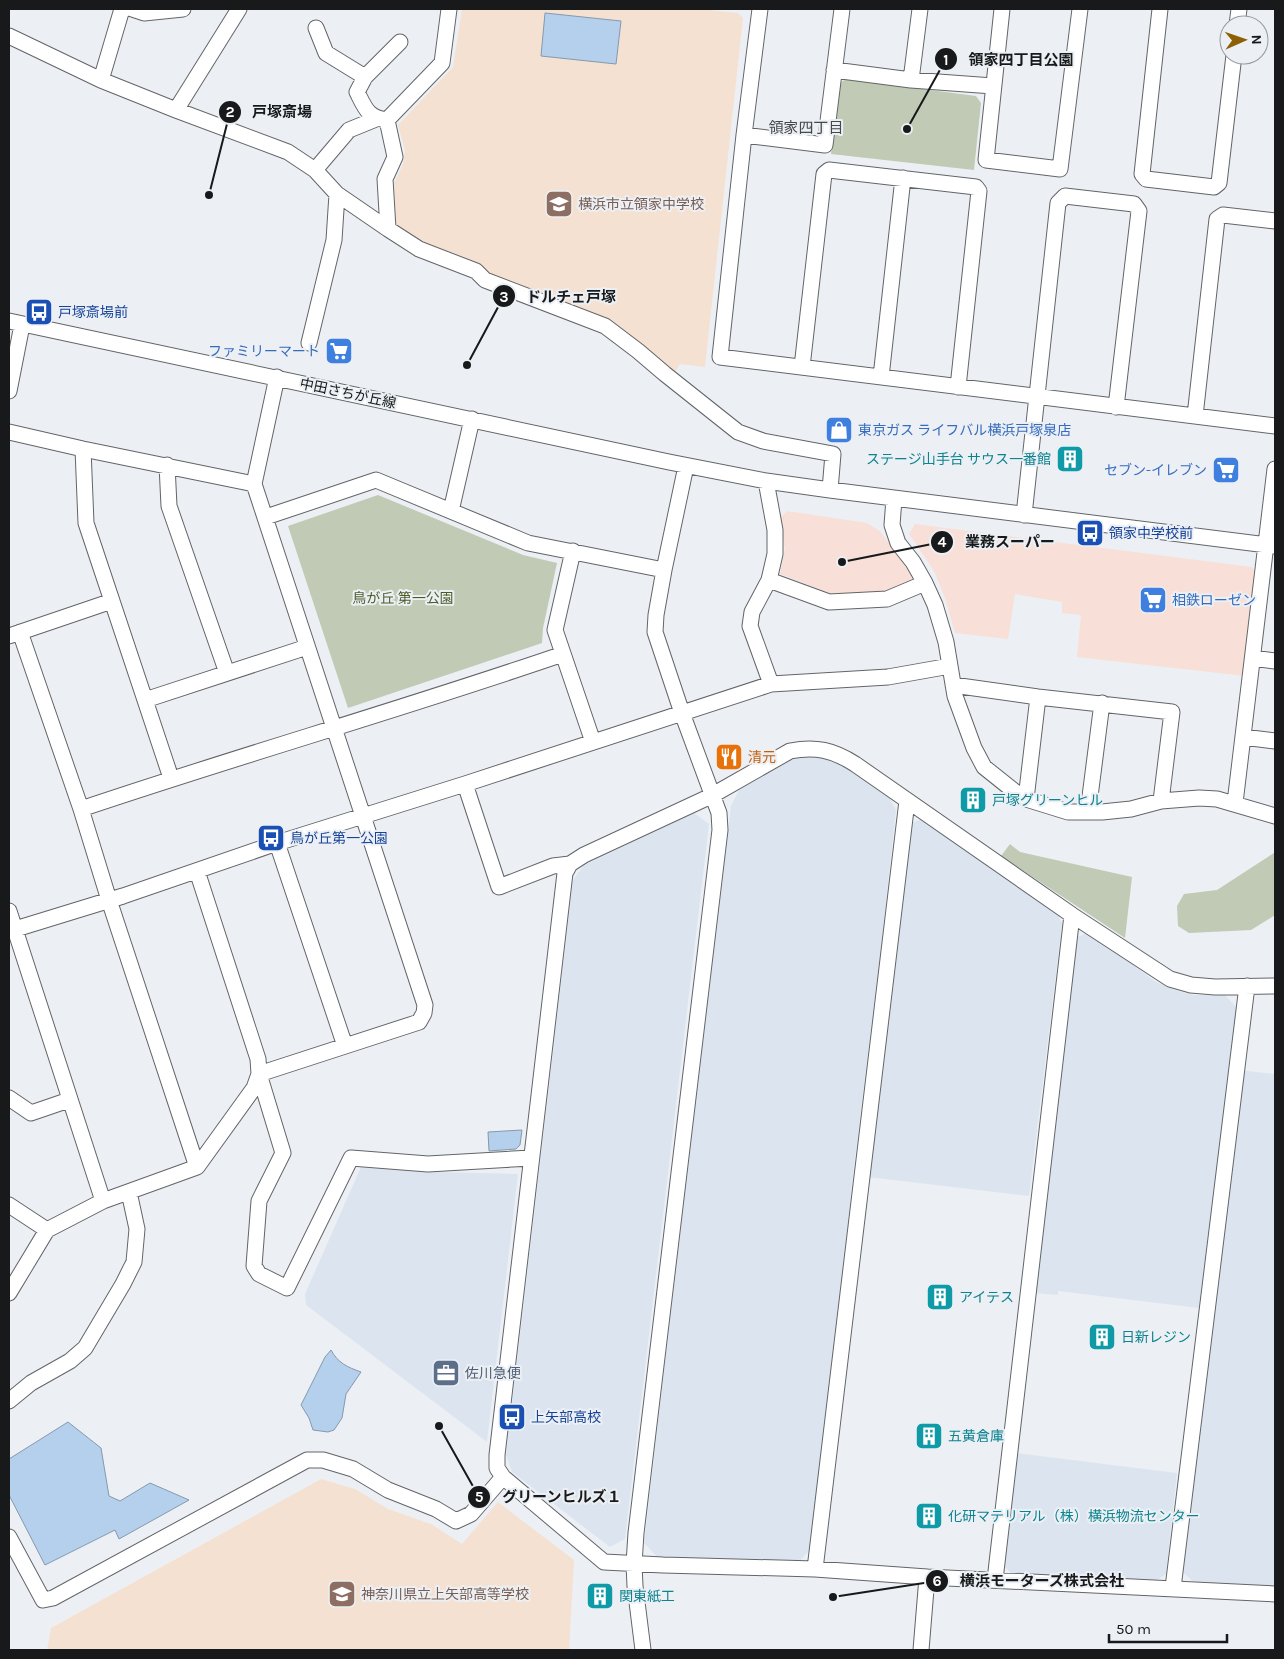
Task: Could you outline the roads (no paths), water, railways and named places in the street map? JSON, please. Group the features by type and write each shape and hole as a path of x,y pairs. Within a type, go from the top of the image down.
{"street":[{"path":"101,80 122,9"},
{"path":"132,9 144,13 183,9"},
{"path":"176,110 239,9"},
{"path":"315,170 349,130 382,120 442,63 449,9"},
{"path":"760,9 744,135 720,357 1275,426"},
{"path":"744,135 826,144 842,9"},
{"path":"911,80 920,9"},
{"path":"1002,9 986,160 1060,169 1080,9"},
{"path":"1160,9 1142,174 1146,179 1214,187 1219,183 1233,65"},
{"path":"316,28 326,53 365,77"},
{"path":"9,36 101,80 288,152 315,170 337,194 419,249 476,271 485,280 605,326 738,432 763,441 833,454 830,490"},
{"path":"388,229 385,179 395,157 382,120 365,109 357,92 365,77 400,42"},
{"path":"834,70 911,80 993,86"},
{"path":"802,367 824,174 829,170 976,187 979,191 958,387"},
{"path":"881,377 903,178"},
{"path":"309,343 334,240 337,194"},
{"path":"1024,515 1058,202 1065,196 1134,204 1139,211 1116,407"},
{"path":"1195,416 1217,219 1223,215 1275,221"},
{"path":"9,391 16,323"},
{"name":"中田さちが丘線","path":"16,323 277,377 686,466 894,499 1271,545"},
{"path":"259,1074 419,1022 424,1013 425,1005 254,484 277,377"},
{"path":"451,511 472,419"},
{"path":"9,432 254,484"},
{"path":"83,449 86,523 171,778"},
{"path":"167,465 169,506 227,672"},
{"path":"644,1650 634,1564 638,1514 720,830 719,813 711,796 655,632 664,570 686,466"},
{"path":"1235,803 1253,658 1271,545 1275,469"},
{"path":"266,517 376,480 528,543 664,570"},
{"path":"766,480 775,530 775,554 769,580 752,612 750,626 771,684"},
{"path":"894,499 892,525 898,543 926,583 935,605 946,642 954,696 974,748 984,767 1026,799 1068,812 1131,809 1161,801 1217,799 1275,816"},
{"path":"573,551 555,630 593,742"},
{"path":"769,580 829,602 887,599 926,583"},
{"path":"112,600 15,634 81,809 197,1167"},
{"path":"145,700 308,647"},
{"path":"81,809 171,778 334,729 563,654"},
{"path":"1253,658 1275,661"},
{"path":"12,930 771,684 888,677 950,666"},
{"path":"953,685 1038,697 1172,712 1161,801"},
{"path":"1026,799 1038,697"},
{"path":"1088,812 1102,703"},
{"path":"1243,737 1275,741"},
{"path":"465,784 499,887 553,866 570,864 711,796 790,751 804,748 821,749 837,753 856,764 1072,915 1170,979 1190,985 1275,986"},
{"path":"815,1569 907,801"},
{"path":"277,843 345,1046"},
{"path":"570,864 565,873 496,1455 497,1468 502,1477 604,1562 815,1569 927,1578 1275,1594"},
{"path":"197,871 258,1059 259,1074 283,1153 259,1200 254,1266 259,1274 286,1288 352,1158 428,1164 531,1158"},
{"path":"9,911 12,930 103,1201"},
{"path":"995,1580 1072,915"},
{"path":"1173,1588 1247,986"},
{"path":"9,1294 47,1230 103,1201 197,1167 254,1088 259,1074"},
{"path":"9,1098 31,1113 69,1100"},
{"path":"9,1401 31,1383 70,1361 85,1348 123,1284 134,1262 137,1229 129,1192"},
{"path":"9,1205 47,1230"},
{"path":"9,1538 43,1600 53,1598 307,1460 323,1460 353,1469 388,1490 436,1509 456,1521 471,1514 502,1477"},
{"path":"921,1650 927,1578"}],"water":[{"path":"545,13 621,21 616,64 541,56"},
{"path":"522,1130 520,1145 516,1149 489,1151 488,1132"},
{"path":"331,1350 343,1364 361,1372 346,1394 342,1418 334,1430 328,1432 313,1430 309,1418 301,1405 325,1357"},
{"path":"68,1422 101,1448 109,1496 120,1501 150,1483 189,1500 119,1539 115,1530 45,1565 9,1495 9,1459"}],"place":[{"name":"領家四丁目公園","path":"907,129"},
{"name":"戸塚斎場","path":"209,195"},
{"name":"横浜市立領家中学校","path":"559,204"},
{"name":"戸塚斎場前","path":"39,312"},
{"name":"ファミリーマート","path":"339,351"},
{"name":"ドルチェ戸塚","path":"467,365"},
{"name":"東京ガス ライフバル横浜戸塚泉店","path":"839,430"},
{"name":"ステージ山手台 サウス一番館","path":"1070,459"},
{"name":"セブン-イレブン","path":"1226,470"},
{"name":"領家中学校前","path":"1090,533"},
{"name":"業務スーパー","path":"842,562"},
{"name":"相鉄ローゼン","path":"1153,600"},
{"name":"清元","path":"729,757"},
{"name":"戸塚グリーンヒル","path":"973,800"},
{"name":"鳥が丘第一公園","path":"271,838"},
{"name":"アイテス","path":"940,1297"},
{"name":"日新レジン","path":"1102,1337"},
{"name":"佐川急便","path":"446,1373"},
{"name":"上矢部高校","path":"512,1417"},
{"name":"グリーンヒルズ１","path":"439,1426"},
{"name":"五黄倉庫","path":"929,1436"},
{"name":"化研マテリアル（株）横浜物流センター","path":"929,1516"},
{"name":"神奈川県立上矢部高等学校","path":"342,1594"},
{"name":"関東紙工","path":"600,1596"},
{"name":"横浜モーターズ株式会社","path":"833,1597"}],"district":[{"name":"領家四丁目","path":"806,128"}],"park label":[{"name":"鳥が丘 第一公園","path":"403,598"}]}
